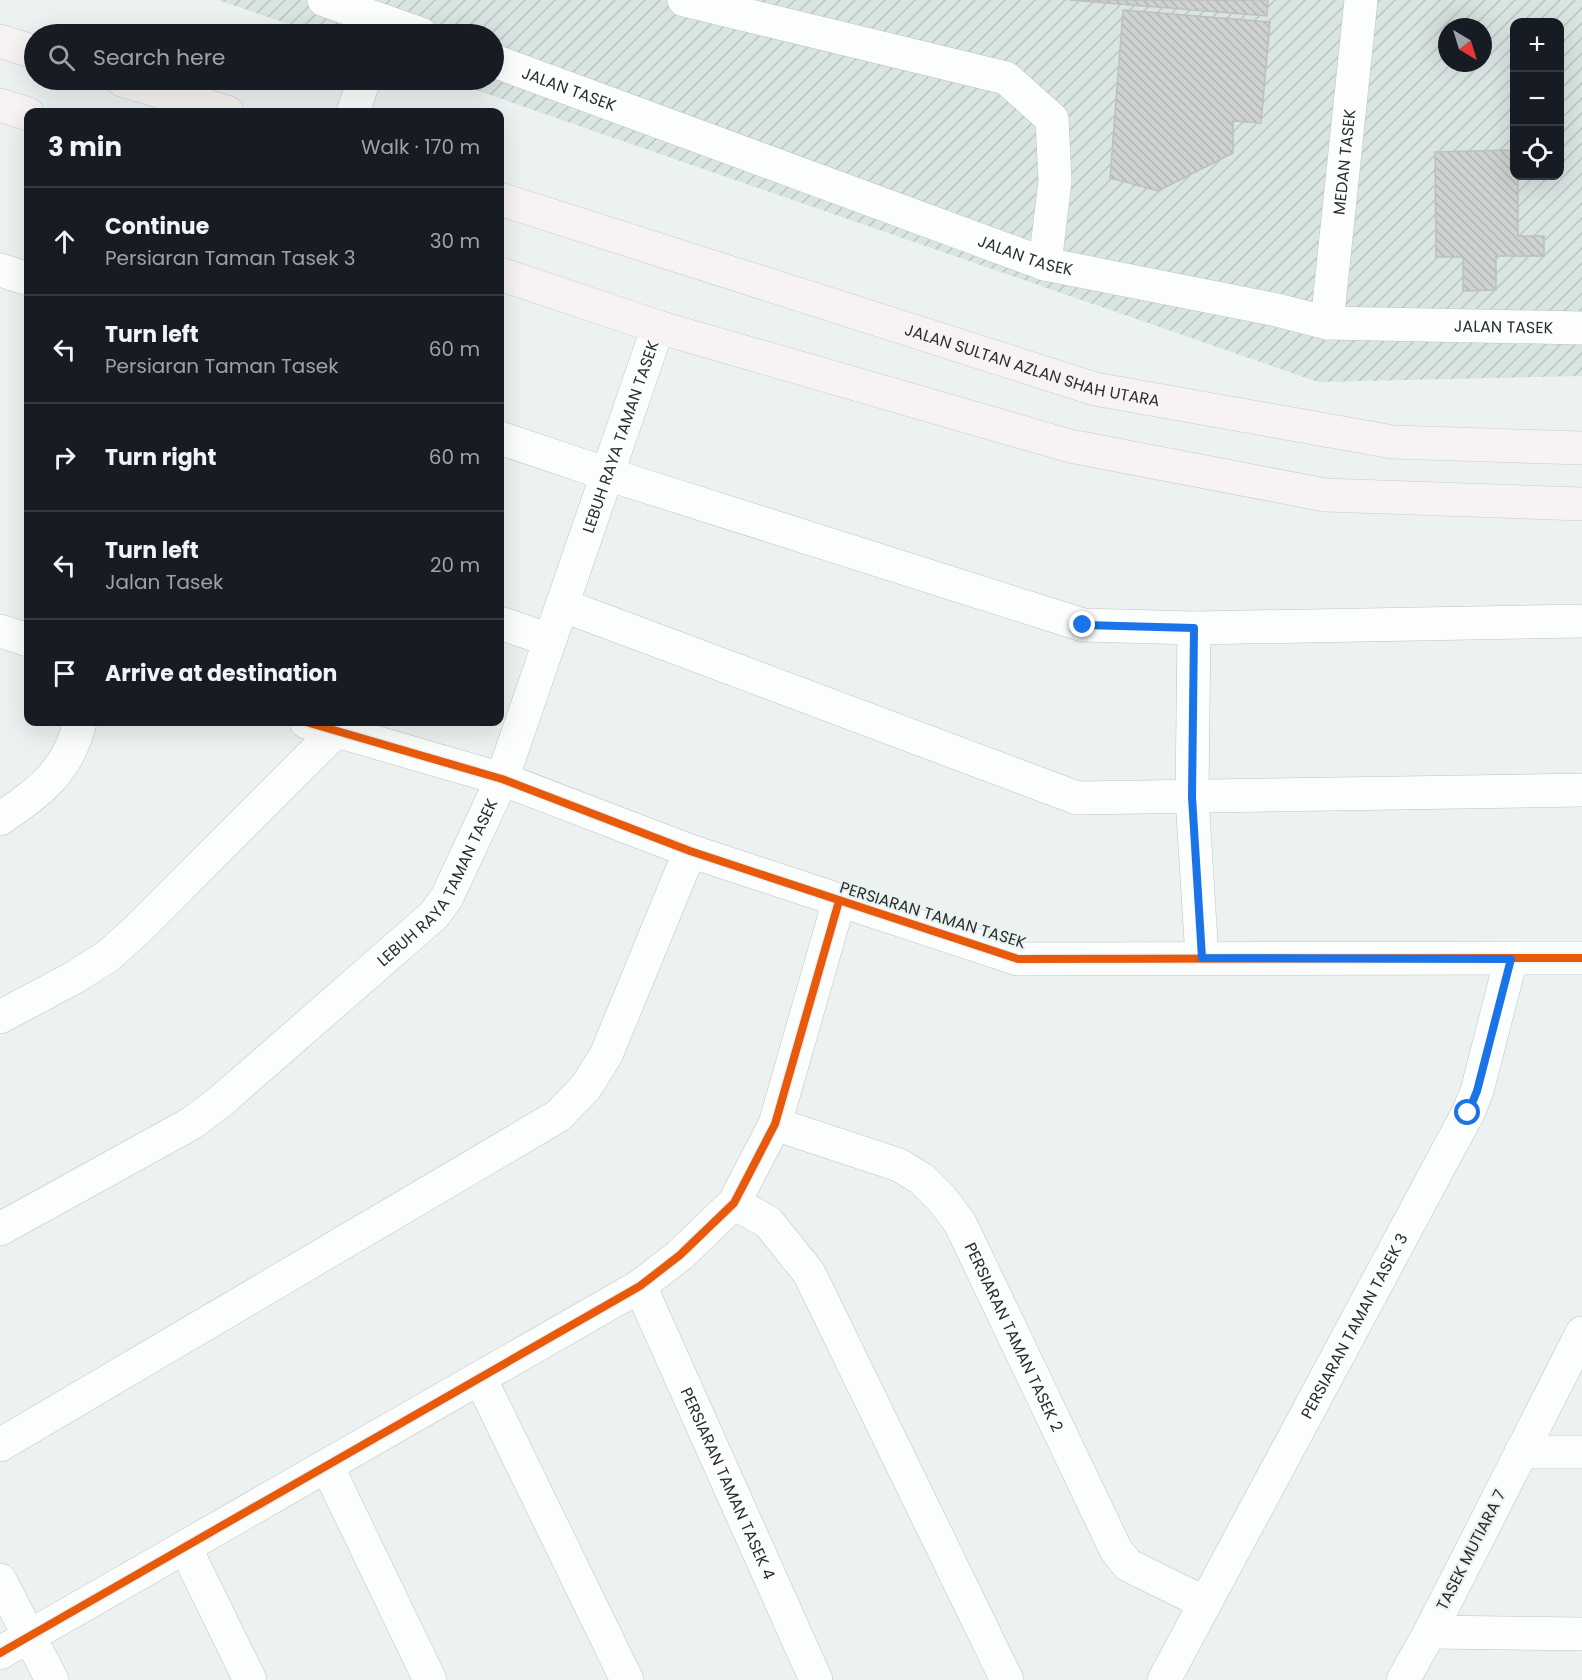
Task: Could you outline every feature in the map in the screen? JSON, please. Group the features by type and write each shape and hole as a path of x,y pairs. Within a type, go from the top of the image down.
{"main road":[{"path":"0,41 24,49"},
{"path":"155,90 214,108"},
{"path":"0,105 24,113"},
{"name":"JALAN SULTAN AZLAN SHAH UTARA","path":"504,200 1095,389 1393,442 1582,448"},
{"path":"504,275 658,327 1070,446 1326,495 1582,504"}],"street":[{"path":"324,0 375,24"},
{"path":"684,0 1006,78 1052,119 1054,181 1045,264"},
{"name":"MEDAN TASEK","path":"1327,323 1361,0"},
{"name":"JALAN TASEK","path":"504,65 1045,264 1277,310 1327,323 1582,328"},
{"path":"354,108 361,90"},
{"path":"0,270 24,278"},
{"name":"LEBUH RAYA TAMAN TASEK","path":"0,1229 192,1123 221,1101 434,915 447,897 502,779 658,327"},
{"path":"504,439 1083,625 1194,628 1582,621"},
{"path":"562,605 1077,798 1582,790"},
{"path":"504,624 550,640"},
{"path":"1194,628 1192,797 1202,958"},
{"path":"0,631 24,639"},
{"path":"0,819 39,792 63,766 80,726"},
{"name":"PERSIARAN TAMAN TASEK","path":"322,726 502,779 690,851 1018,958 1582,958"},
{"path":"0,1017 75,977 108,956 139,928 337,730"},
{"path":"0,1445 558,1116 586,1087 606,1055 690,851"},
{"path":"0,1653 640,1286 680,1255 734,1203 775,1124 839,901"},
{"name":"PERSIARAN TAMAN TASEK 3","path":"1164,1680 1468,1113 1477,1091 1511,959"},
{"name":"PERSIARAN TAMAN TASEK 2","path":"775,1124 899,1164 922,1179 941,1198 960,1223 1116,1550 1128,1565 1205,1603"},
{"path":"734,1203 768,1222 809,1273 1007,1680"},
{"name":"PERSIARAN TAMAN TASEK 4","path":"640,1286 816,1680"},
{"name":"TASEK MUTIARA 7","path":"1582,1333 1430,1632 1582,1634"},
{"path":"480,1378 627,1680"},
{"path":"1521,1452 1582,1452"},
{"path":"327,1466 430,1680"},
{"path":"185,1547 250,1680"},
{"path":"0,1580 52,1680"},
{"path":"1403,1680 1430,1632"}],"shaded area":[{"path":"218,0 1582,0 1582,376 1318,382 476,90 504,90 504,24 288,24"}],"building":[{"path":"1070,0 1268,0 1267,16"},
{"path":"1123,10 1270,22 1261,123 1233,121 1233,153 1158,191 1110,178"},
{"path":"1510,150 1510,180 1518,180 1518,236 1544,236 1544,256 1496,256 1496,290 1463,291 1463,257 1436,257 1435,152"}],"cycle path":[{"path":"320,726 502,779 690,851 1018,959 1582,958"},
{"path":"0,1653 640,1286 680,1255 734,1203 775,1124 839,901"}],"route":[{"path":"1083,625 1194,628 1192,797 1202,958 1511,959 1477,1091 1468,1113"}]}
